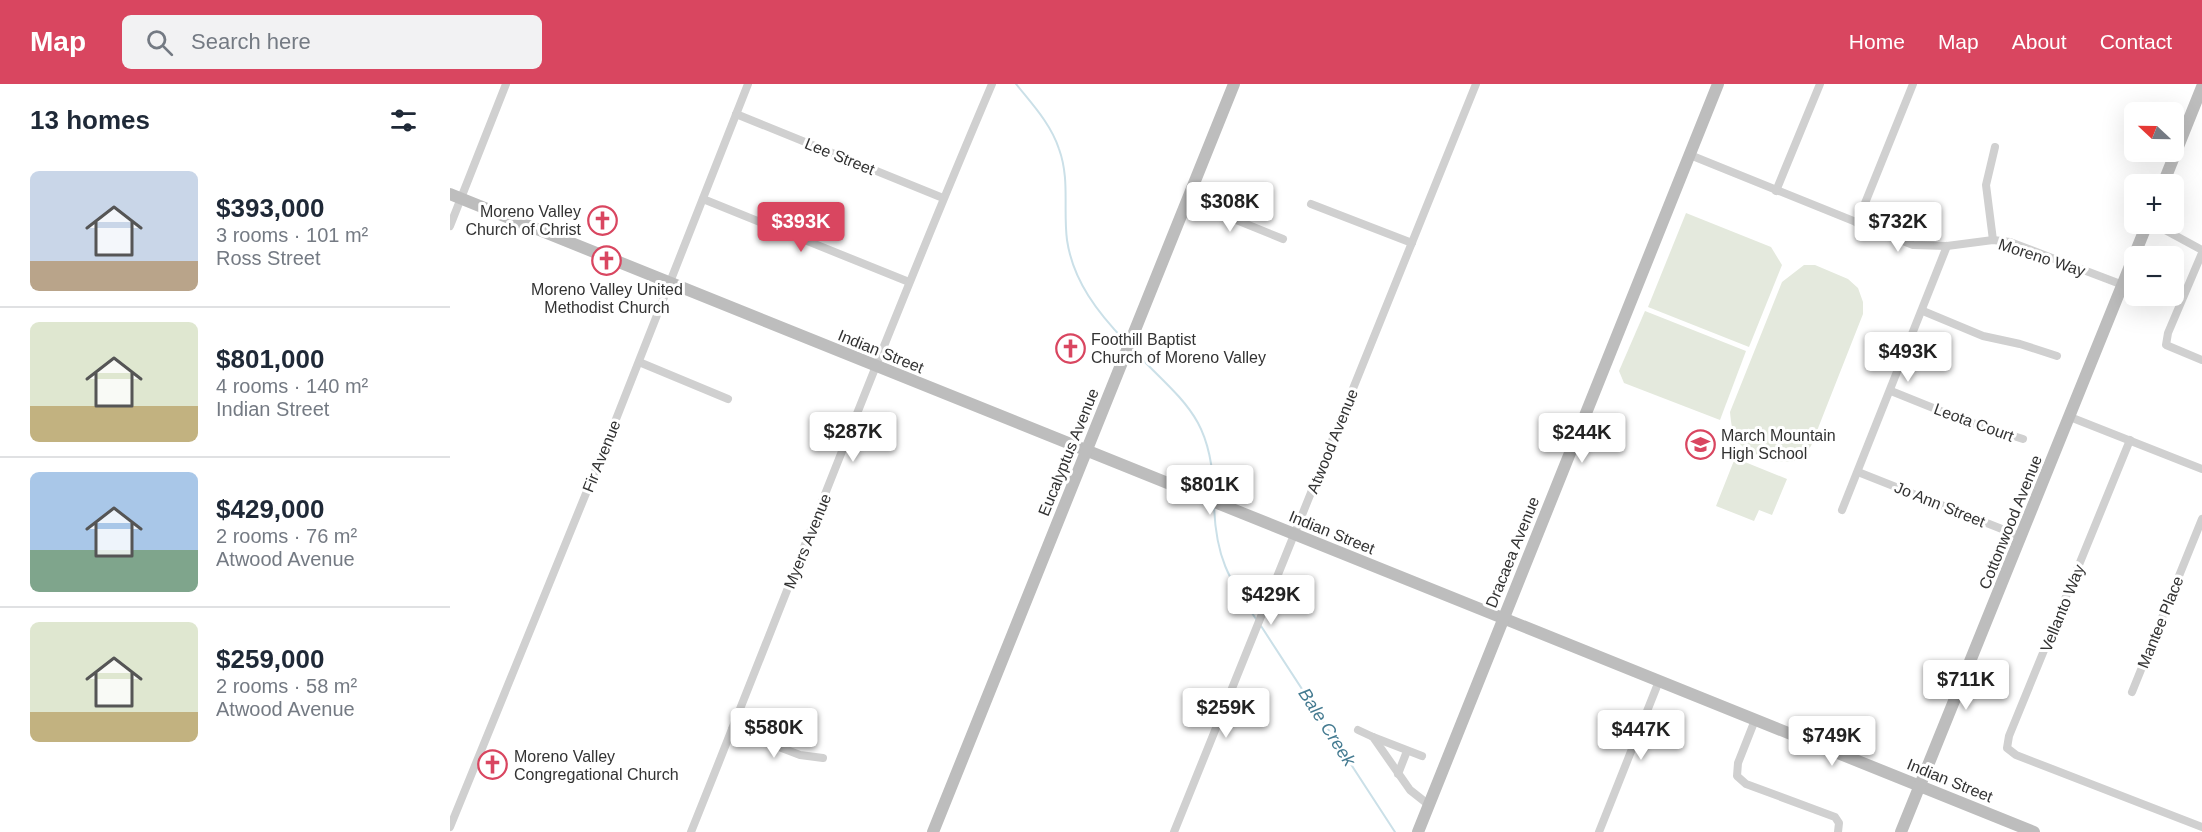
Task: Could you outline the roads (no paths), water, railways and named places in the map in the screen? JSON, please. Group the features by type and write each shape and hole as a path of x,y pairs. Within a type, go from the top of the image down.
{"street":[{"path":"450,225 455,196 506,84"},
{"name":"Fir Avenue","path":"450,827 639,362 748,84"},
{"name":"Myers Avenue","path":"691,832 909,282 992,84"},
{"name":"Eucalyptus Avenue","path":"933,832 1234,84"},
{"name":"Atwood Avenue","path":"1174,832 1476,84"},
{"name":"Dracaea Avenue","path":"1418,832 1718,84"},
{"path":"1776,191 1820,84"},
{"path":"1857,223 1913,84"},
{"path":"2167,174 2202,87"},
{"name":"Lee Street","path":"736,114 943,198"},
{"path":"1993,240 1986,185 1995,147"},
{"name":"Moreno Way","path":"1690,155 1913,245 1947,246 1993,240 2024,247 2123,285"},
{"name":"Indian Street","path":"455,196 2034,832"},
{"path":"703,200 909,282"},
{"path":"1187,200 1283,239"},
{"path":"1311,204 1412,243"},
{"name":"Cottonwood Avenue","path":"1901,832 2143,234"},
{"path":"2171,234 2202,252 2168,333 2166,345 2202,360"},
{"path":"1842,510 1947,246"},
{"path":"1923,311 1983,336 2020,344 2057,356"},
{"path":"639,362 728,399"},
{"name":"Leota Court","path":"1891,391 1963,420 2023,439"},
{"path":"2070,417 2202,469"},
{"name":"Vellanto Way","path":"2130,440 2009,736 2007,748 2016,755 2202,827"},
{"name":"Jo Ann Street","path":"1858,472 2022,537"},
{"name":"Mantee Place","path":"2132,692 2202,519"},
{"path":"1599,832 1659,681"},
{"path":"1755,720 1738,763 1737,776 1746,784 1835,816 1839,823 1838,832"},
{"path":"732,729 800,755 823,758"},
{"path":"1358,730 1422,756"},
{"path":"1373,737 1410,790 1429,805"},
{"path":"1398,774 1407,750"}],"waterway":[{"name":"Bale Creek","path":"1016,84 1046,123 1059,149 1065,183 1067,240 1075,269 1088,296 1126,342"},
{"name":"Bale Creek","path":"1132,349 1180,398 1201,429 1208,447 1214,497"},
{"name":"Bale Creek","path":"1214,506 1217,540 1225,566 1256,619"},
{"name":"Bale Creek","path":"1261,626 1395,832"}],"place":[{"name":"Moreno Valley Church of Christ","path":"602,220"},
{"name":"Moreno Valley United Methodist Church","path":"607,261"},
{"name":"Foothill Baptist Church of Moreno Valley","path":"1070,348"},
{"name":"March Mountain High School","path":"1700,444"},
{"name":"Moreno Valley Congregational Church","path":"493,765"}]}
